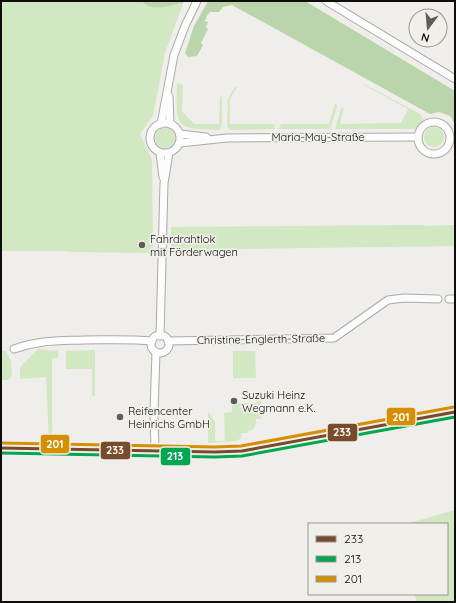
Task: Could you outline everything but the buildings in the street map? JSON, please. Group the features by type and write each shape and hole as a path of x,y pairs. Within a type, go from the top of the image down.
{"main road":[{"path":"1,448 215,452 242,451 455,412"}],"street":[{"path":"326,1 455,79"},
{"path":"161,124 174,55 197,3"},
{"path":"169,80 170,124"},
{"path":"431,122 437,122 446,128 450,138 446,148 437,153 431,153 421,148 418,143 418,137 422,127 431,122"},
{"path":"161,124 170,124 174,126 180,134 180,143 174,151 169,153 160,153 151,145 150,134 153,128 161,124"},
{"name":"Maria-May-Straße","path":"180,134 218,138 418,137"},
{"name":"Maria-May-Straße","path":"180,143 218,138"},
{"path":"160,153 164,184"},
{"path":"160,336 164,184 169,153"},
{"name":"Christine-Englerth-Straße","path":"168,341 334,338 342,334 388,300 404,298 438,299"},
{"path":"155,337 165,337 168,341 169,346 166,351 161,353 156,352 152,348 152,341 155,337"},
{"path":"14,349 28,344 44,341 127,339 152,341"},
{"path":"155,451 154,414 156,352"}],"green space":[{"path":"1,1 141,1 144,4 166,5 184,1 165,53 153,116 140,134 152,160 153,253 1,251"},
{"path":"141,1 183,1 183,3 161,7 151,7"},
{"path":"208,1 305,1 455,91 455,125 450,116 439,112 430,114 232,5 223,7 219,12 210,12 207,15 204,21 208,22 206,27 208,29 201,43 203,45 197,56 188,57 185,53 194,26"},
{"path":"177,83 183,85 182,111 194,124 219,124 220,98 222,94 222,123 220,130 194,128 181,123 178,117 177,109"},
{"path":"364,84 420,114 424,120 416,128 412,129 335,129 341,109 344,107 340,124 401,123 408,109"},
{"path":"235,87 237,87 230,99 230,124 275,124 274,129 229,130 227,126 228,99"},
{"path":"335,103 337,104 337,107 330,129 279,129 281,124 329,124"},
{"path":"434,127 441,130 444,137 441,144 434,147 427,144 424,137 427,130"},
{"path":"165,128 172,131 175,138 172,145 165,148 158,145 155,138 158,131"},
{"path":"455,225 455,246 171,250 171,227"},
{"path":"38,349 58,351 58,358 52,359 52,440 49,440 46,377 20,379 20,367"},
{"path":"95,350 95,396 92,396 92,369 66,369 66,351"},
{"path":"1,351 6,351 11,361 12,375 9,380 1,380"},
{"path":"233,351 255,351 256,378 233,378"},
{"path":"258,397 261,397 261,419 256,419 254,428 247,433 242,433 240,439 236,441 208,443 208,411 215,422 215,441 225,441 224,413 232,412 232,403 257,403"},
{"path":"455,510 455,602 417,602 414,595 448,595 448,523 410,523"}],"transit line":[{"name":"201","path":"1,443 215,447 241,446 454,407"},
{"name":"233","path":"1,448 215,452 242,451 455,412"},
{"name":"213","path":"1,453 215,457 242,456 455,417"}],"place":[{"name":"Fahrdrahtlok mit Förderwagen","path":"142,245"},
{"name":"Suzuki Heinz Wegmann e.K.","path":"234,401"},
{"name":"Reifencenter Heinrichs GmbH","path":"120,417"}]}
